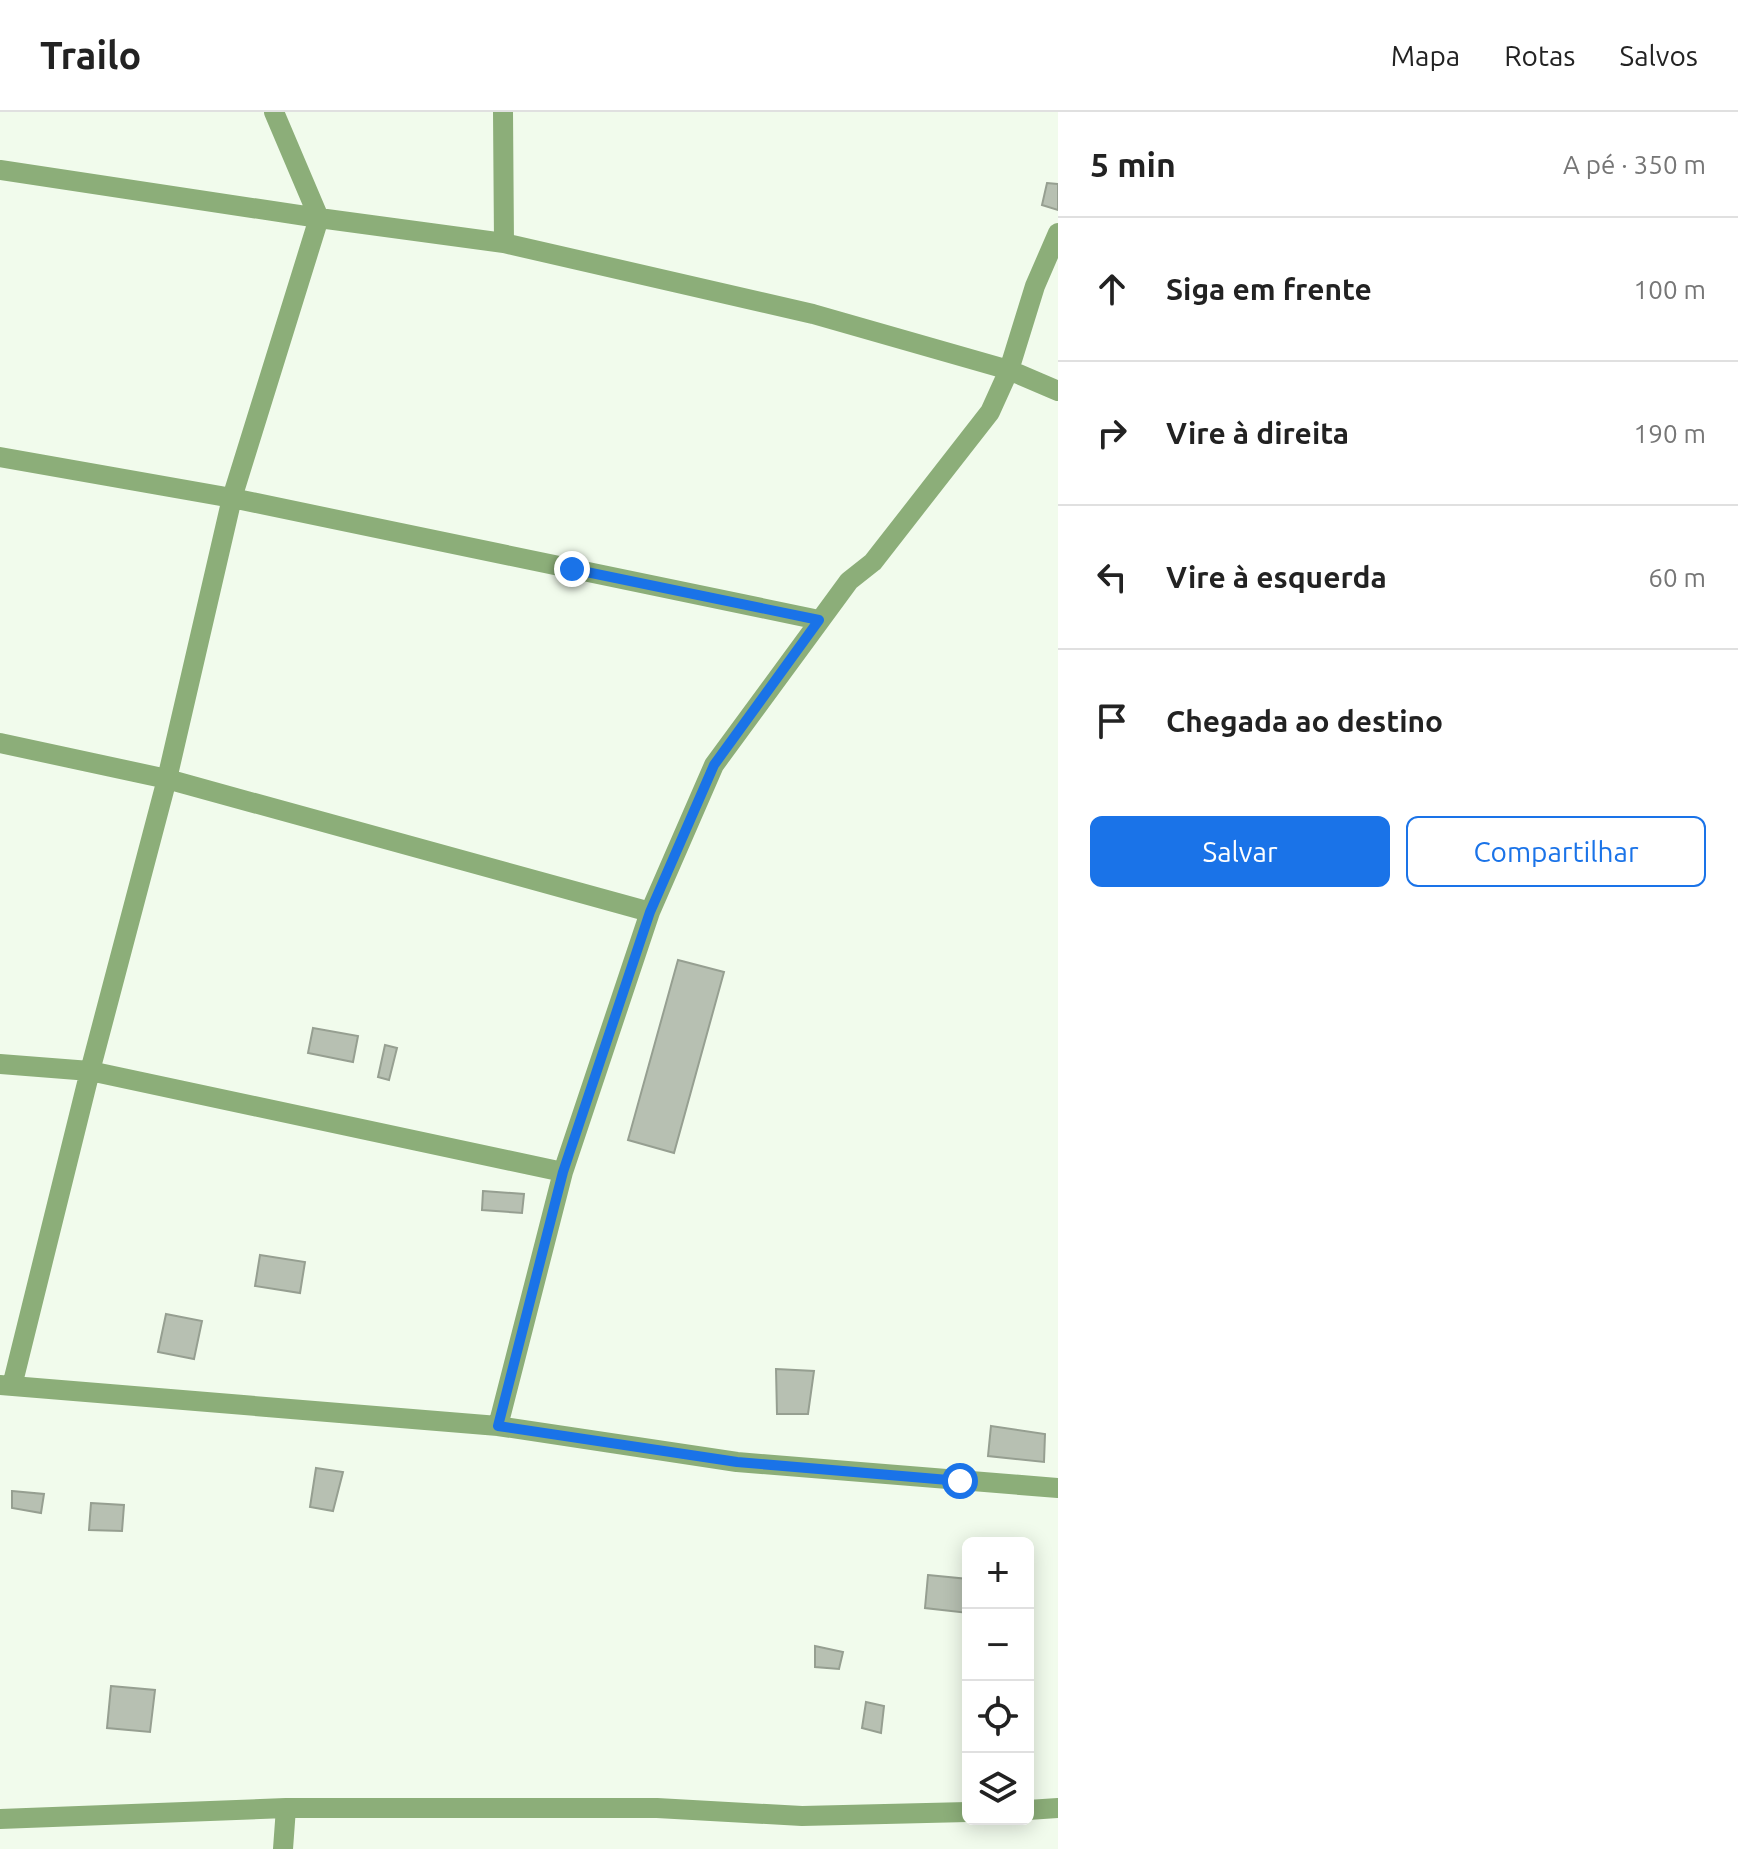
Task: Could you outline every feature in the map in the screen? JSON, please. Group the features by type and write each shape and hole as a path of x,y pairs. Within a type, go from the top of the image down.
{"street":[{"path":"274,112 319,218 232,498 167,779 6,1385 498,1426 737,1462 1058,1488"},
{"path":"503,112 504,243"},
{"path":"0,170 504,243 813,314 1009,370 1058,391"},
{"path":"498,1426 563,1172 650,912 714,765 849,581 873,562 990,412 1009,370 1035,286 1058,233"},
{"path":"0,457 232,498 819,620"},
{"path":"0,743 167,779 650,912"},
{"path":"0,1064 90,1071 563,1172"},
{"path":"0,1819 286,1808 520,1806 802,1816 962,1812"},
{"path":"283,1849 286,1808"},
{"path":"1034,1810 1058,1808"}],"building":[{"path":"1047,183 1058,184 1058,210 1042,205"},
{"path":"678,960 724,972 674,1153 628,1140"},
{"path":"313,1028 358,1036 353,1062 308,1053"},
{"path":"385,1045 397,1048 389,1080 378,1077"},
{"path":"483,1191 524,1194 522,1213 482,1210"},
{"path":"260,1255 305,1262 300,1293 255,1286"},
{"path":"166,1314 202,1321 194,1359 158,1352"},
{"path":"776,1369 814,1371 808,1414 777,1414"},
{"path":"991,1426 1045,1434 1044,1462 988,1456"},
{"path":"316,1468 343,1472 333,1511 310,1507"},
{"path":"12,1491 44,1494 41,1513 12,1508"},
{"path":"91,1503 124,1505 122,1531 89,1530"},
{"path":"928,1575 962,1578 962,1612 925,1608"},
{"path":"815,1646 843,1652 839,1669 815,1667"},
{"path":"111,1686 155,1690 150,1732 107,1728"},
{"path":"866,1702 884,1706 881,1733 862,1728"}],"route":[{"path":"572,569 819,620 714,765 650,912 563,1172 498,1426 737,1462 784,1463 877,1476 960,1481"}]}
